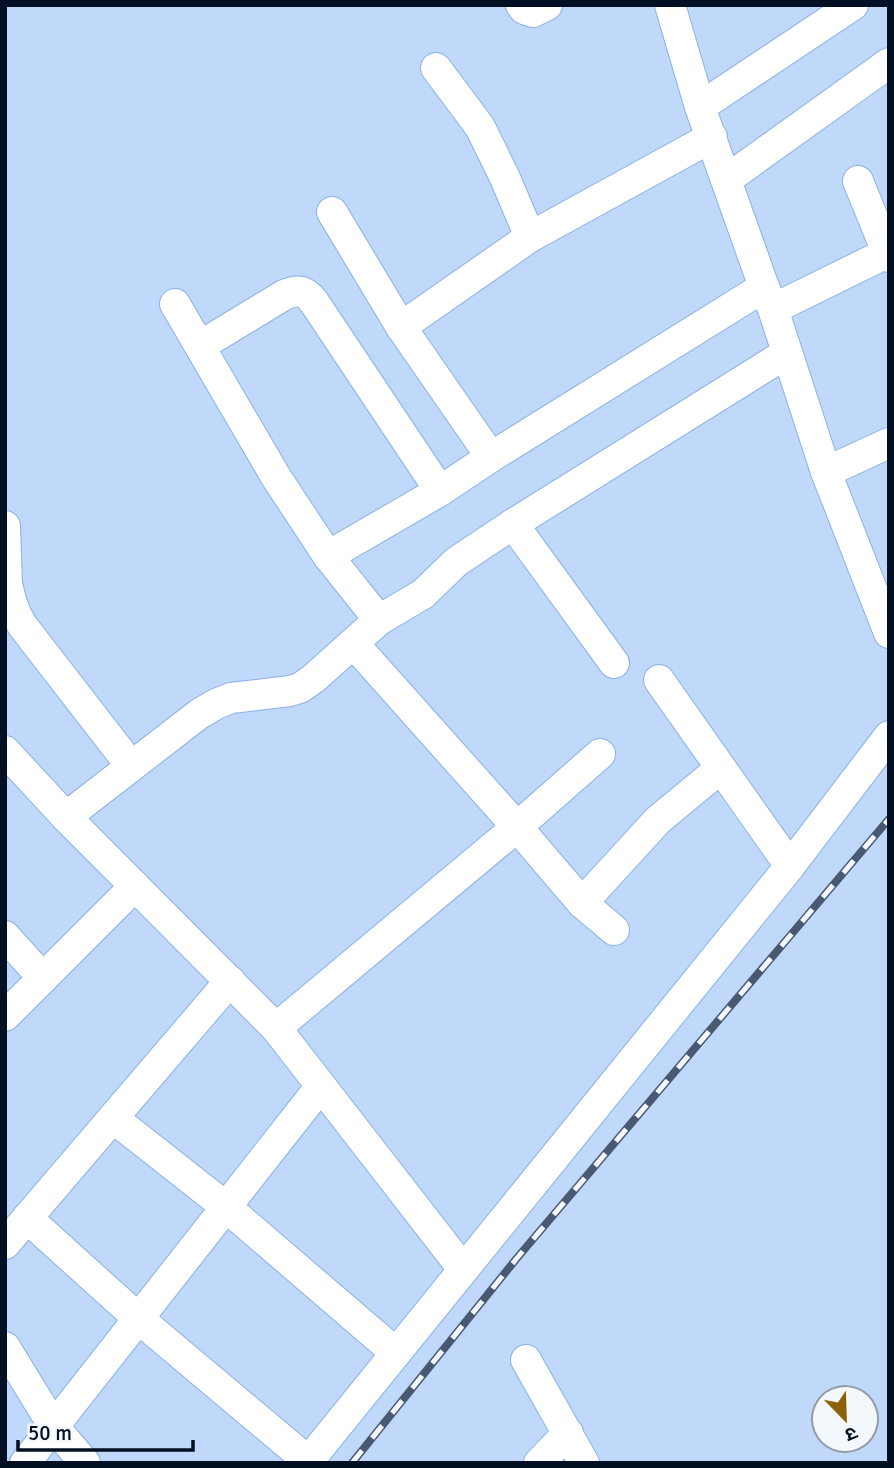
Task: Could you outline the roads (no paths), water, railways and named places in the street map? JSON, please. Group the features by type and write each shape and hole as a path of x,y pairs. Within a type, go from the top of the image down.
{"street":[{"path":"521,5 533,12 547,5"},
{"path":"670,5 701,107 788,353 826,472 889,633"},
{"path":"701,107 853,5"},
{"path":"726,180 889,63"},
{"path":"436,68 480,127 530,237"},
{"path":"401,327 530,237 712,137"},
{"path":"328,555 440,491 491,457 769,298 888,254 858,181"},
{"path":"332,212 401,327 491,457"},
{"path":"200,346 290,292 301,290 306,293 440,491"},
{"path":"175,304 276,477 328,555 379,620"},
{"path":"66,817 199,714 216,704 231,698 300,688 379,620 423,594 456,562 788,353"},
{"path":"826,472 889,443"},
{"path":"513,524 614,663"},
{"path":"5,527 7,584 16,614 131,766"},
{"path":"353,643 582,903 614,930"},
{"path":"659,680 790,866"},
{"path":"27,1219 308,1462 790,866 889,736"},
{"path":"276,1028 517,827 600,754"},
{"path":"8,759 276,1028 464,1269"},
{"path":"582,903 658,820 721,768"},
{"path":"5,1016 135,886"},
{"path":"5,936 43,978"},
{"path":"5,1244 230,981"},
{"path":"25,1463 321,1086"},
{"path":"113,1118 226,1207 396,1353"},
{"path":"5,1347 54,1427 85,1463"},
{"path":"526,1360 584,1463"},
{"path":"539,1463 568,1433"}],"railway":[{"path":"352,1463 517,1258 889,819"}]}
